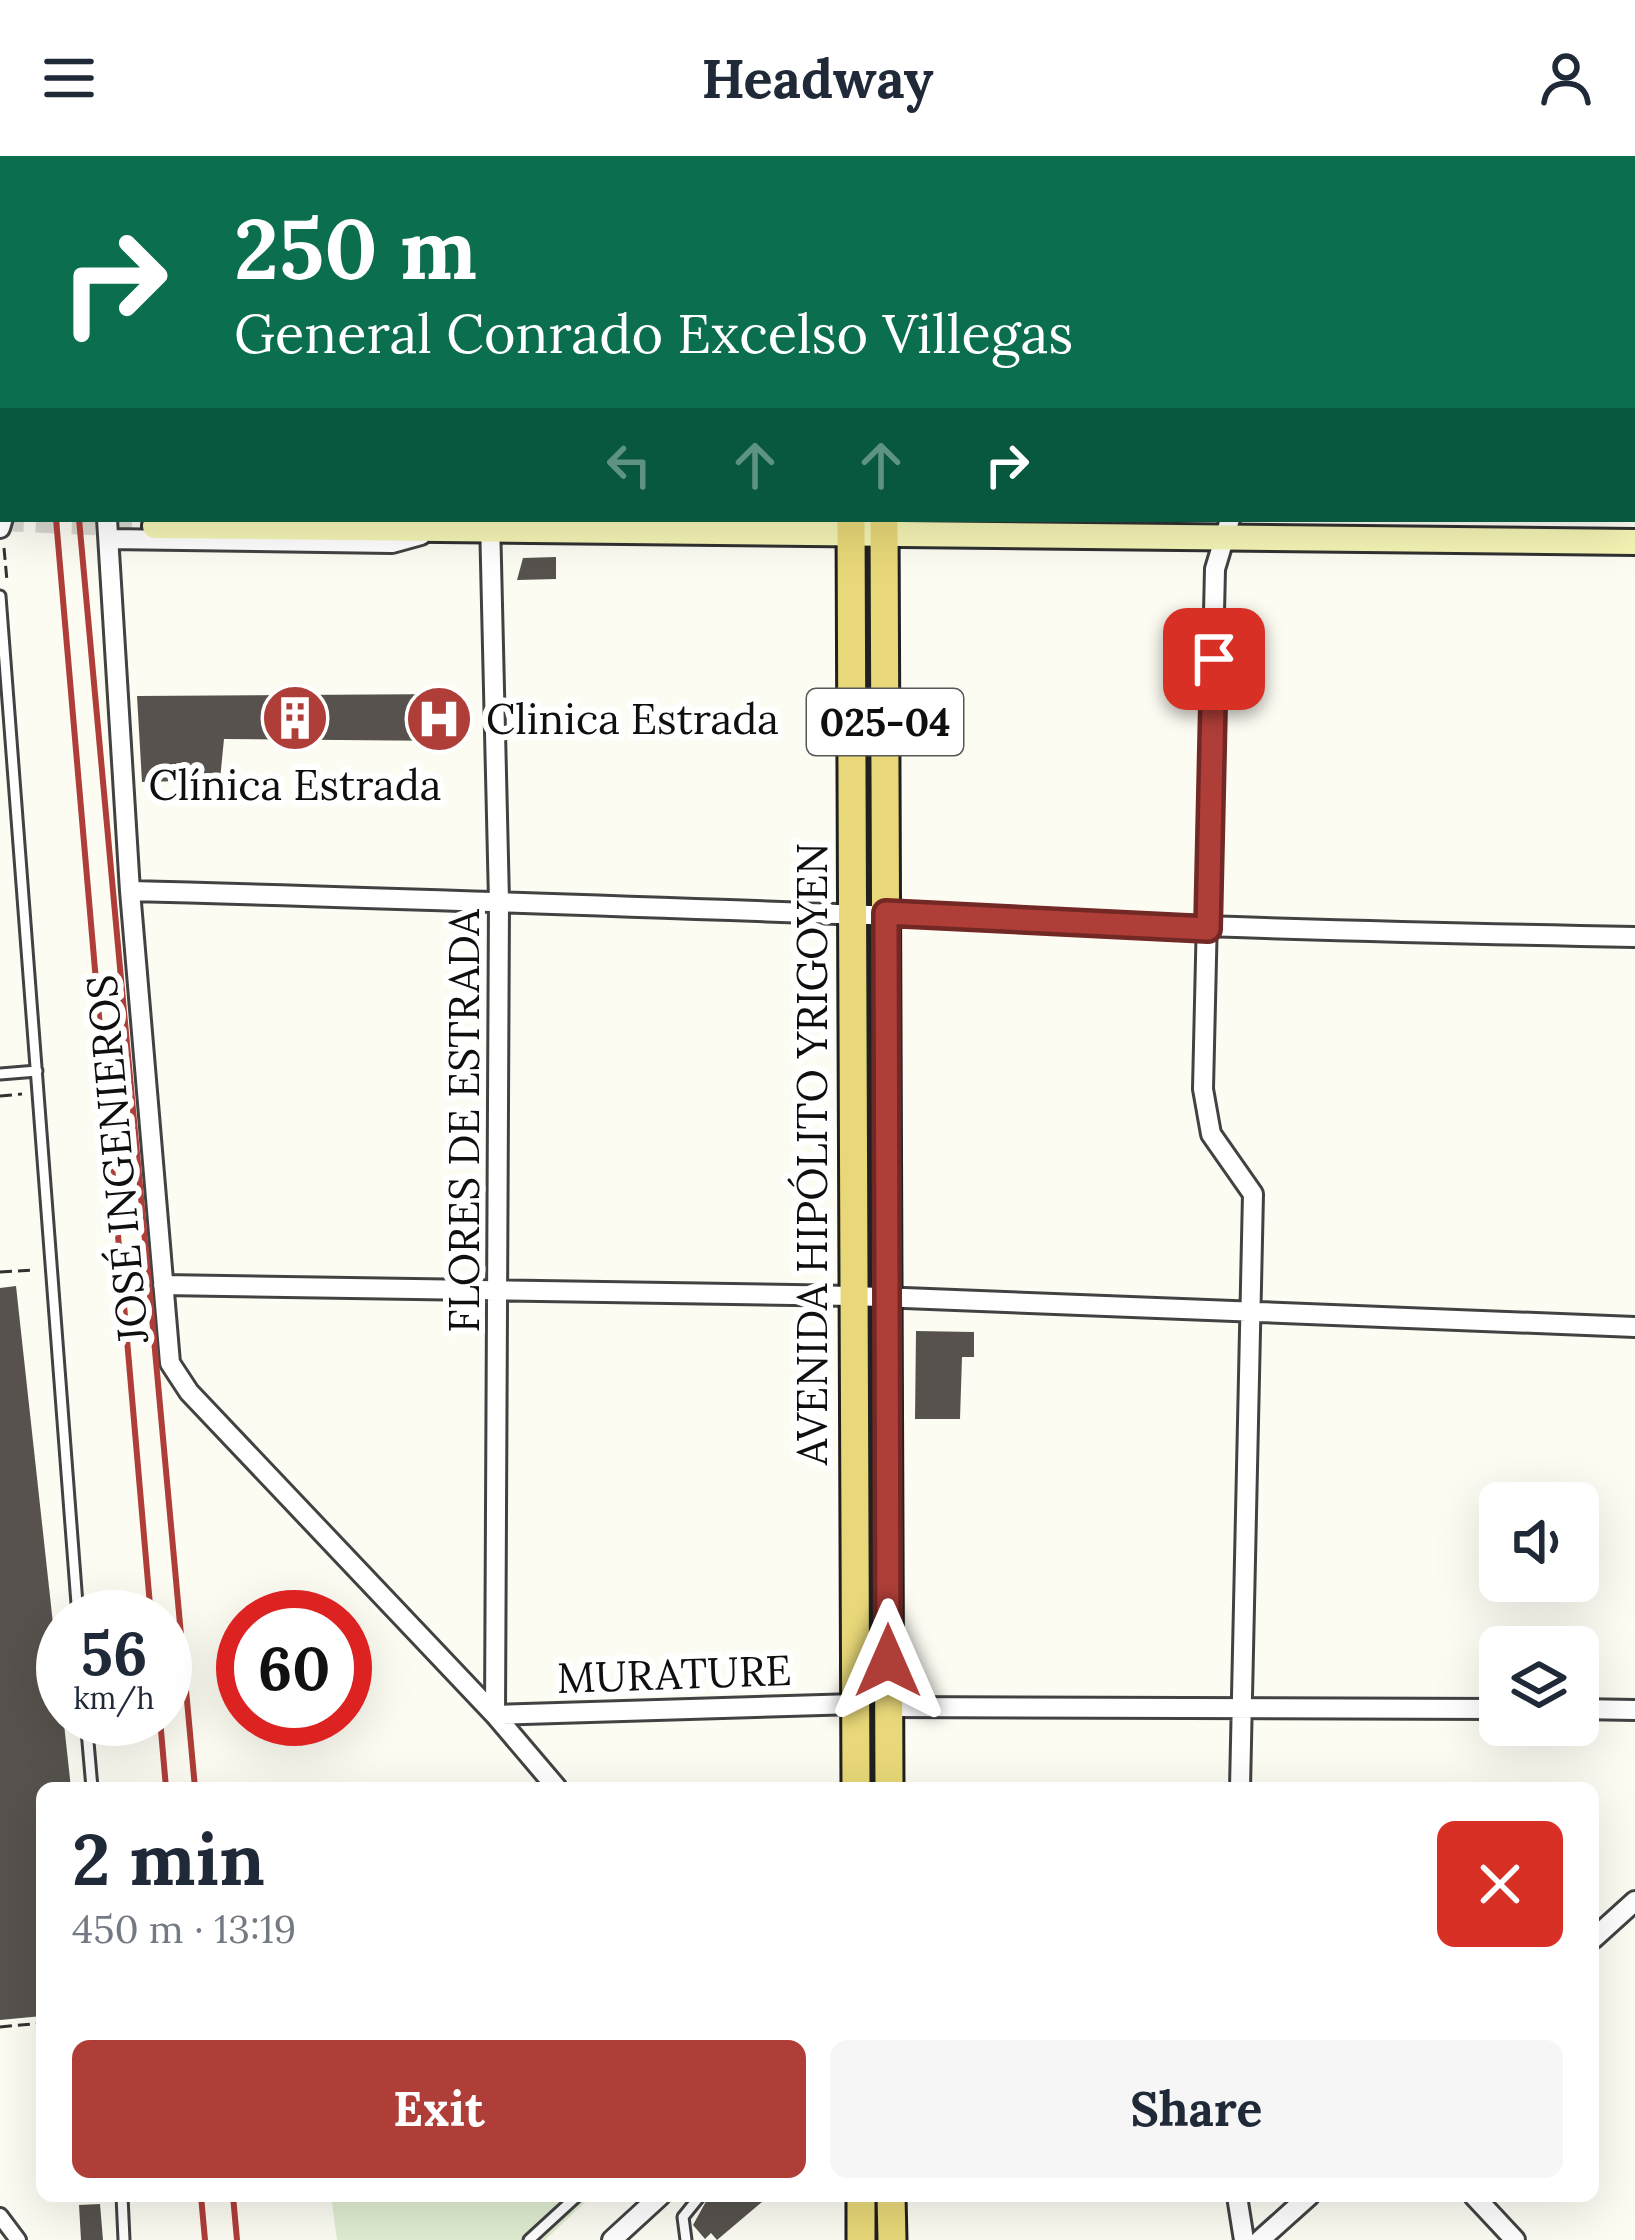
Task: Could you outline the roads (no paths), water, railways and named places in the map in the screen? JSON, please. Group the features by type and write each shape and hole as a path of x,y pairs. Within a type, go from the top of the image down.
{"main road":[{"path":"155,526 490,523 1226,528 1635,542"},
{"name":"AVENIDA HIPÓLITO YRIGOYEN","path":"851,525 856,1782"},
{"name":"AVENIDA HIPÓLITO YRIGOYEN","path":"884,525 889,1782"},
{"path":"860,2202 861,2240"},
{"path":"891,2202 892,2240"}],"street":[{"path":"440,522 454,525"},
{"name":"FLORES DE ESTRADA","path":"490,523 500,901 495,1715"},
{"path":"108,529 392,543 454,525"},
{"path":"1226,528 1215,569 1204,1117 1253,1194 1240,1782"},
{"name":"JOSÉ INGENIEROS","path":"108,529 130,891 170,1363 177,1377 495,1715 552,1782"},
{"path":"130,891 854,911 1208,929 1635,938"},
{"path":"163,1285 854,1296 1635,1327"},
{"name":"MURATURE","path":"495,1715 856,1704"},
{"path":"888,1707 1479,1708"},
{"path":"1599,1709 1635,1710"},
{"path":"1599,1934 1635,1901"},
{"path":"612,2240 653,2202"},
{"path":"1238,2202 1244,2240"},
{"path":"1261,2240 1302,2202"},
{"path":"1480,2202 1515,2240"},
{"path":"0,2216 18,2240"}],"lane":[{"path":"0,596 76,1590"},
{"path":"0,1074 37,1071"},
{"path":"88,1746 91,1782"},
{"path":"122,2202 124,2240"},
{"path":"530,2240 571,2202"},
{"path":"686,2240 683,2218 695,2202"}],"tunnel":[{"path":"66,522 155,526"}],"railway":[{"path":"56,522 149,1590"},
{"path":"79,522 194,1782"},
{"path":"162,1746 165,1782"},
{"path":"202,2202 205,2240"},
{"path":"234,2202 237,2240"}],"place":[{"name":"Clínica Estrada","path":"295,718"},
{"name":"Clinica Estrada","path":"439,719"}]}
